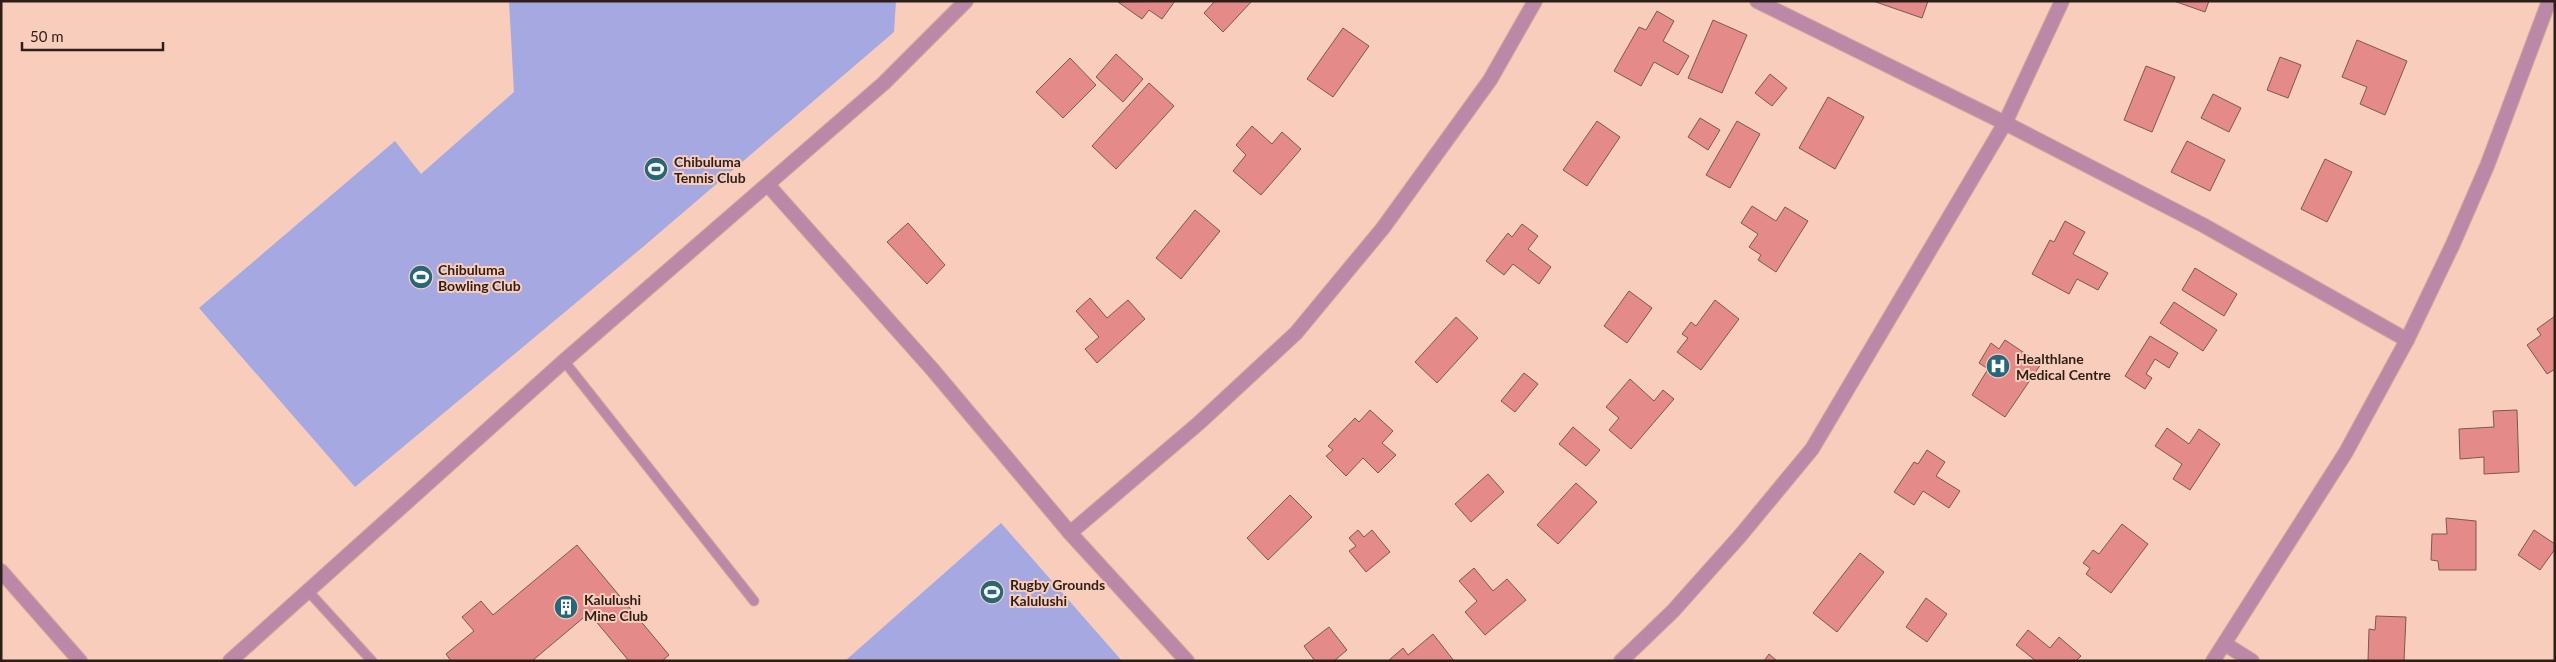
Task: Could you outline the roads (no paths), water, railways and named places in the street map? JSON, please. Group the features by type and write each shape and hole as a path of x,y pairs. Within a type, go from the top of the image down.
{"street":[{"path":"230,661 564,361 884,83 966,1"},
{"path":"1070,533 1199,423 1296,333 1383,228 1490,80 1535,1"},
{"path":"1756,1 2005,123 2203,225 2407,340"},
{"path":"1621,661 1679,604 1740,536 1812,449 2005,123 2062,1"},
{"path":"2213,661 2346,452 2407,340 2453,244 2487,166 2549,1"},
{"path":"768,185 932,369 1070,533 1186,661"},
{"path":"1,571 80,661"},
{"path":"2225,644 2252,661"}],"lane":[{"path":"564,361 754,600"},
{"path":"308,591 372,661"}],"place":[{"name":"Chibuluma Tennis Club","path":"656,169"},
{"name":"Chibuluma Bowling Club","path":"421,277"},
{"name":"Healthlane Medical Centre","path":"1998,366"},
{"name":"Rugby Grounds Kalulushi","path":"992,592"},
{"name":"Kalulushi Mine Club","path":"566,607"}]}
